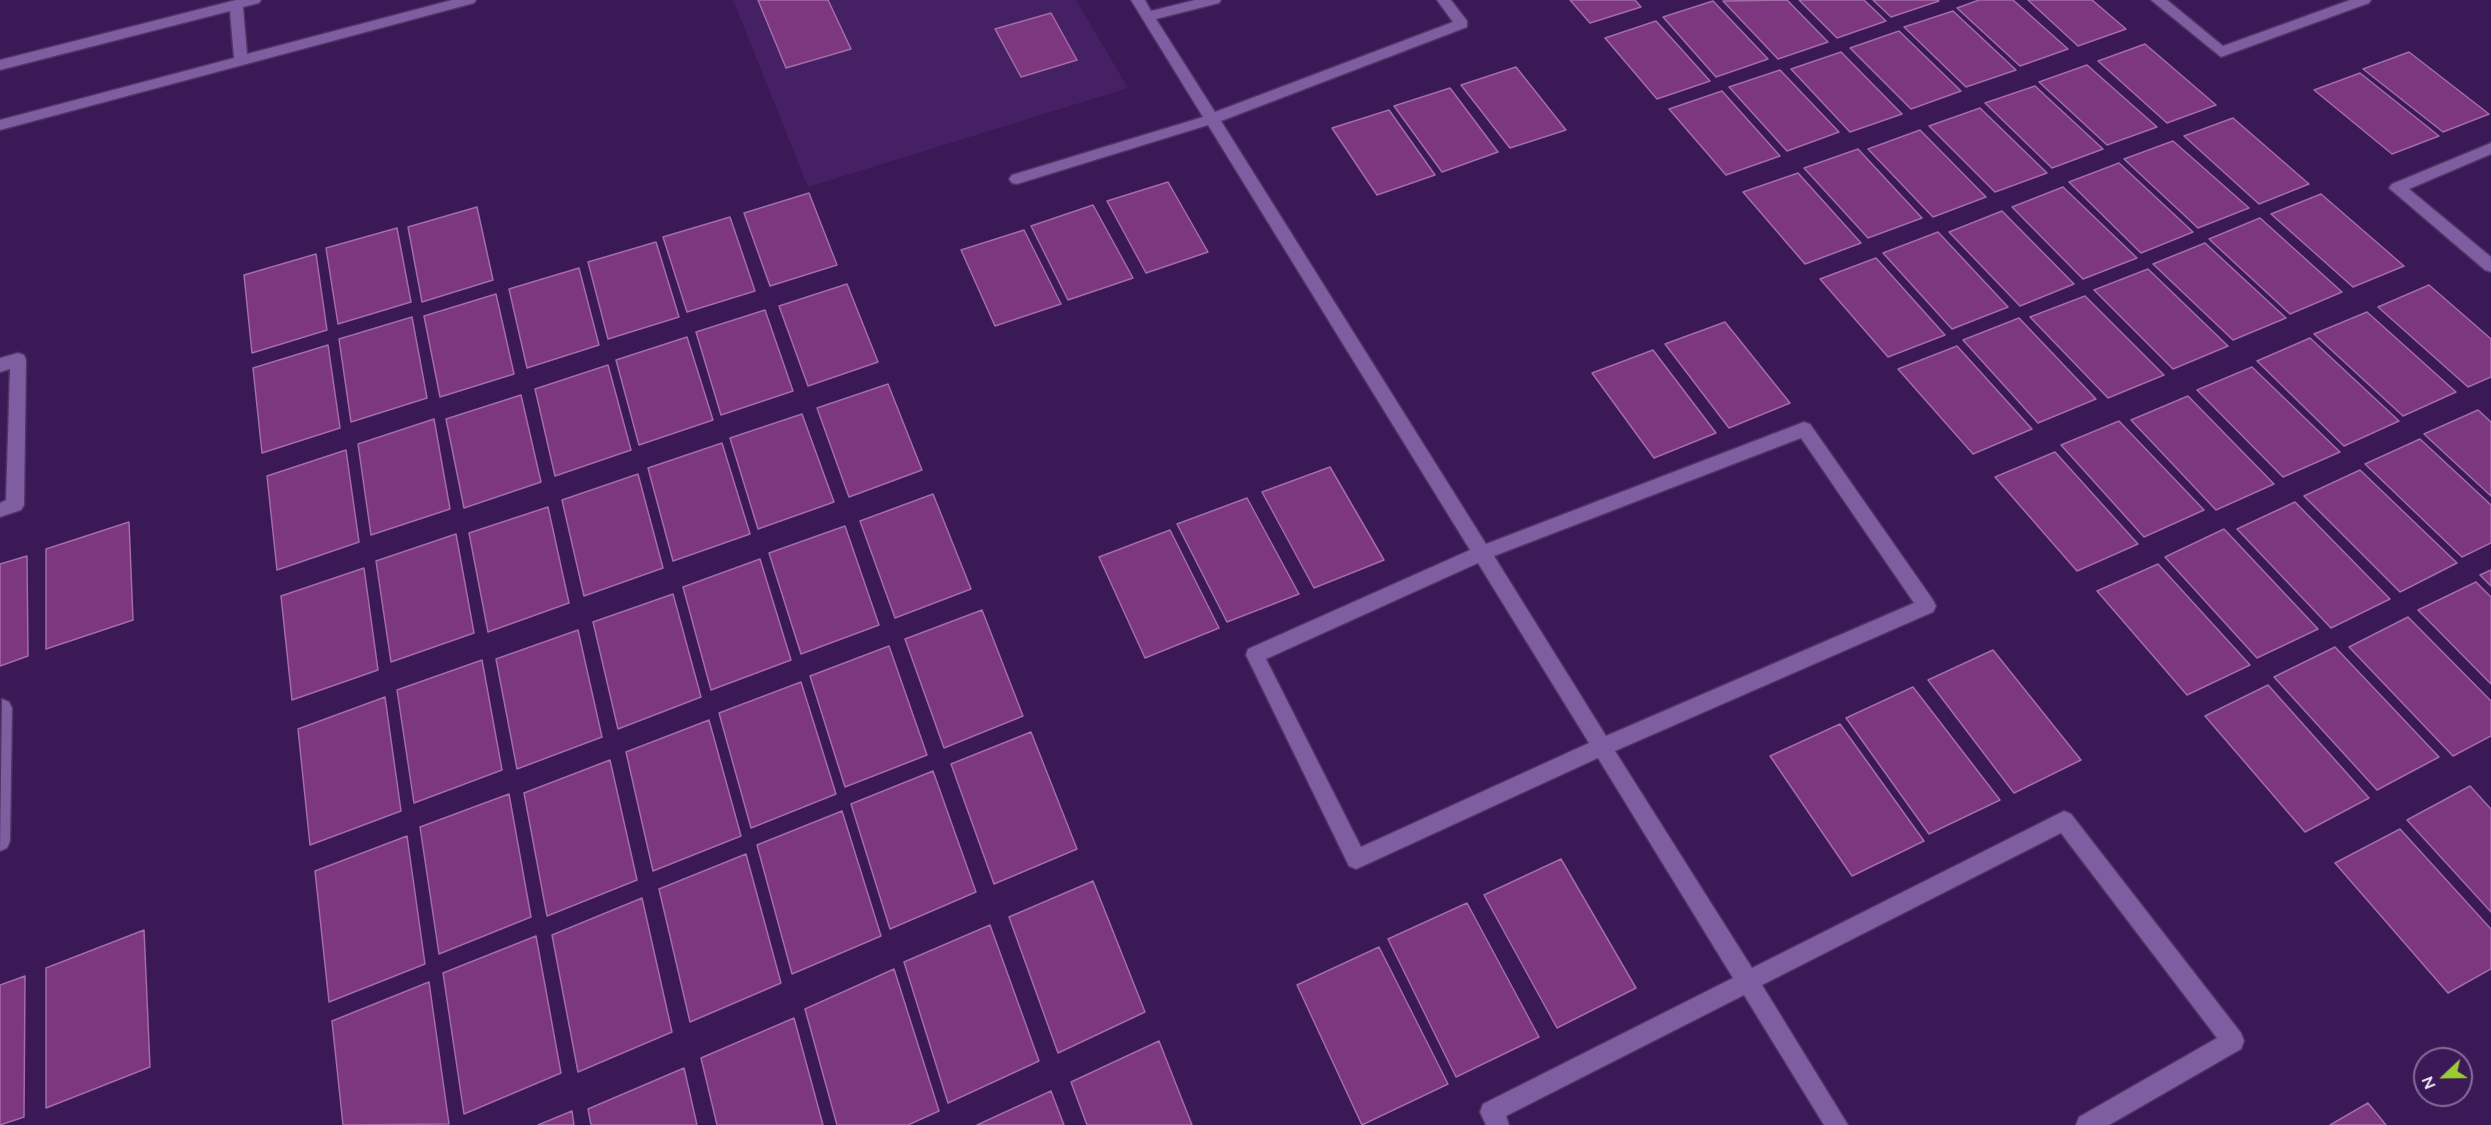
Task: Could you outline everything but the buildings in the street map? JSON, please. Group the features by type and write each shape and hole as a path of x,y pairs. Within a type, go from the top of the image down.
{"street":[{"path":"0,65 254,0"},
{"path":"0,125 469,0"},
{"path":"1138,0 1837,1125"},
{"path":"1148,16 1214,0"},
{"path":"1017,179 1212,119 1462,24 1444,0"},
{"path":"2158,0 2221,52 2364,0"},
{"path":"236,5 241,61"},
{"path":"2491,148 2397,188 2491,266"},
{"path":"0,365 18,360 8,438 15,505 0,510"},
{"path":"1804,429 1927,606 1602,747 1356,859 1255,655 1482,554 1804,429"},
{"path":"0,709 0,841"},
{"path":"1498,1125 1491,1112 2064,821 2234,1041 2087,1125"}],"shaded area":[{"path":"733,0 1076,0 1128,88 808,187"}]}
